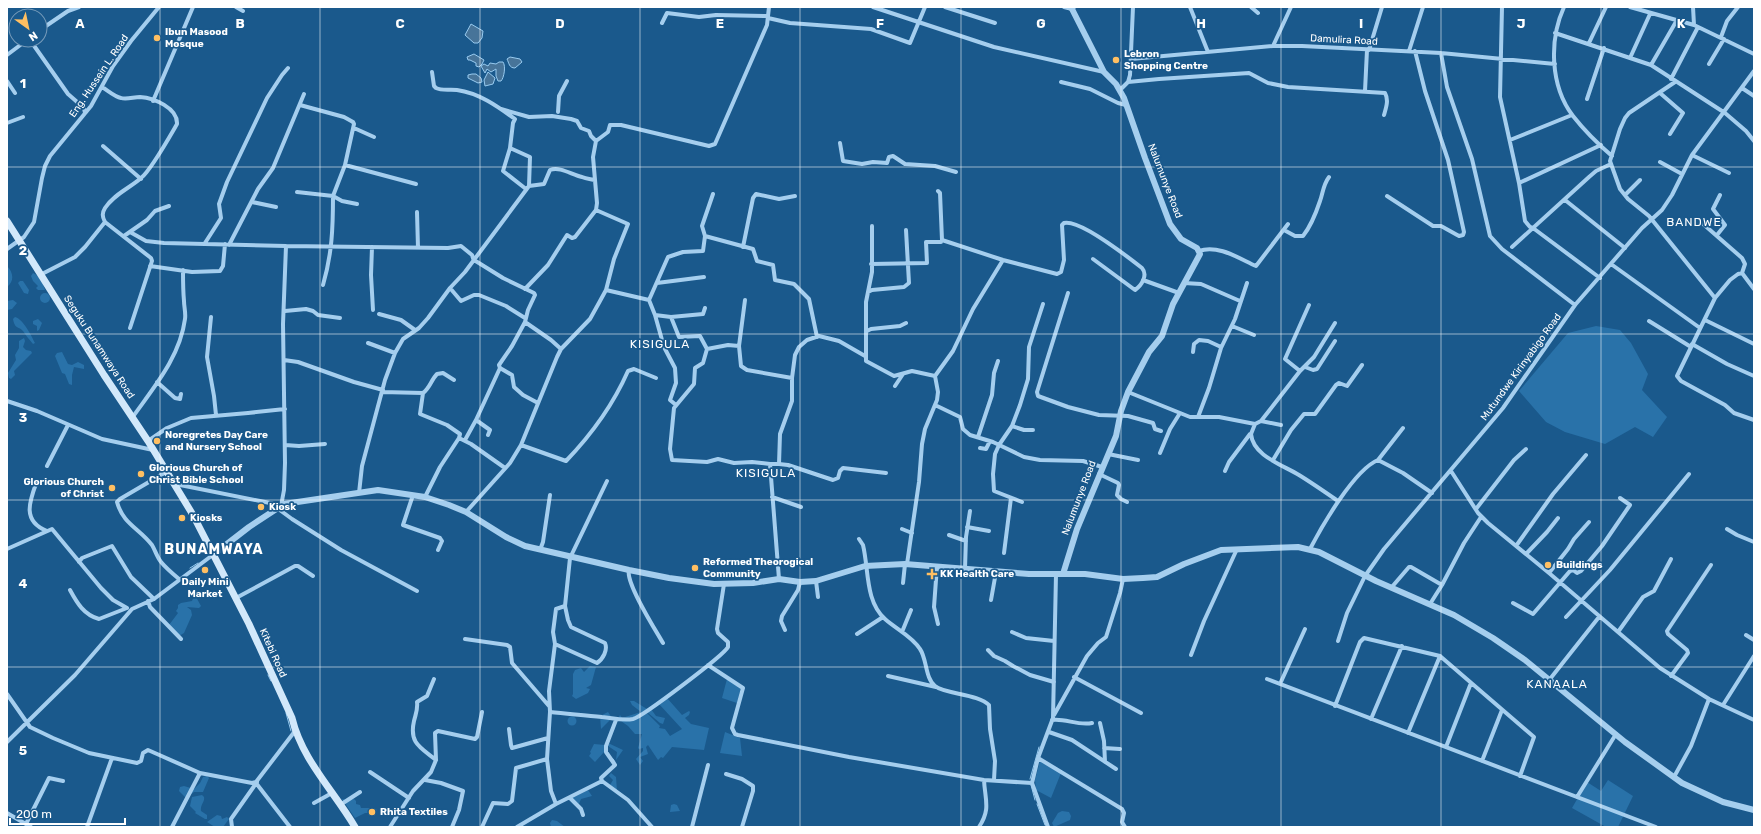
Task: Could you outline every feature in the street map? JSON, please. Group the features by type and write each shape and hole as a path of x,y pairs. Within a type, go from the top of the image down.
{"main road":[{"name":"Seguku Bunamwaya Road","path":"7,221 174,484"},
{"name":"Kitebi Road","path":"174,484 214,554 236,598 292,718 295,731 310,760 330,794 340,805 355,827"}],"street":[{"path":"48,25 74,8 79,7"},
{"name":"Eng. Hussein L. Road","path":"7,249 24,237 34,222 39,189 47,161 85,113 102,87 113,66 131,41 159,7"},
{"path":"153,101 193,7"},
{"path":"236,7 243,11"},
{"path":"525,289 548,265 567,235 572,238 575,237 596,210 595,180 592,157 596,141 608,132 610,125 622,125 709,146 715,144 767,24 769,7"},
{"path":"873,7 994,47 1104,72"},
{"path":"662,23 667,13 699,18 716,15 768,17 790,23 871,29 910,43 926,7"},
{"path":"945,7 995,23"},
{"path":"1064,7 1072,8"},
{"path":"1120,90 1128,82 1131,59 1132,7"},
{"path":"1190,7 1208,52"},
{"path":"1251,7 1258,13"},
{"path":"1273,46 1291,7"},
{"path":"1365,91 1368,50 1382,7"},
{"path":"1409,51 1422,7"},
{"path":"1502,7 1500,96 1519,183 1525,221 1530,227 1600,278"},
{"path":"1564,7 1557,22 1555,33 1555,64 1559,90 1572,115 1612,156"},
{"path":"1589,43 1606,7"},
{"path":"1630,7 1696,26 1754,54"},
{"path":"1693,7 1696,26 1673,81 1660,93 1629,113 1624,118 1612,156 1611,164 1620,189 1652,219 1715,298"},
{"path":"1709,64 1722,38 1726,21 1738,7"},
{"name":"Nalumunye Road","path":"1063,574 1076,529 1116,436 1128,392 1149,352 1162,336 1169,312 1200,256 1199,250 1181,238 1170,224 1120,90 1104,72 1072,8"},
{"path":"1630,58 1650,14"},
{"path":"1651,66 1677,20"},
{"path":"1555,33 1604,48 1651,66 1724,113 1746,131 1754,141"},
{"name":"Damulira Road","path":"1131,59 1273,46 1415,51 1555,64"},
{"path":"7,55 17,48"},
{"path":"35,48 68,94 84,108 85,113"},
{"path":"1587,99 1604,48"},
{"path":"1388,196 1433,226 1440,226 1459,236 1463,235 1464,232 1448,160 1423,85 1415,51"},
{"path":"1440,53 1447,87 1472,159 1490,236 1502,248 1575,305"},
{"path":"205,243 221,218 219,204 227,182 267,98 288,68"},
{"name":"Mutundwe Kirinyabigo Road","path":"1338,641 1347,613 1365,576 1384,549 1503,408 1575,305 1642,228 1667,204 1692,155 1742,88 1752,78 1754,71"},
{"path":"432,72 434,86 436,88 457,90 490,101 515,119 513,122 510,148 503,171 527,187 544,184 550,170 553,168 595,180"},
{"path":"1128,82 1249,73 1268,83 1288,87 1385,93 1387,96 1387,103 1384,115"},
{"path":"7,81 14,93"},
{"path":"558,112 559,96 567,81"},
{"path":"1061,82 1090,89 1118,103 1126,105"},
{"path":"102,87 120,98 141,97 153,101 172,110 177,119 177,124 141,178 119,194 106,206 102,212 105,222 149,256 152,261 130,328"},
{"path":"1742,88 1754,96"},
{"path":"1660,93 1682,113 1670,134"},
{"path":"150,266 183,270 220,271 224,266 227,245 258,189 274,168 293,117 304,94"},
{"path":"300,105 350,120 353,122 354,128 345,165 333,196 334,218 332,247 323,285"},
{"path":"501,108 529,117 552,116 577,121 581,128 589,131 591,136 596,141"},
{"path":"1510,140 1572,115"},
{"path":"7,123 23,117"},
{"path":"354,128 374,137"},
{"path":"840,143 843,161 862,164 873,162 886,163 889,156 893,156 905,164 934,166 956,172"},
{"path":"1519,183 1601,145"},
{"path":"103,146 141,178"},
{"path":"359,493 362,466 395,353 403,339 428,318 450,288 474,260 527,187 530,157 510,148"},
{"path":"1692,155 1729,173"},
{"path":"1660,162 1682,174"},
{"path":"1512,247 1596,171 1611,164"},
{"path":"345,165 416,184"},
{"path":"1284,230 1295,236 1303,236 1310,227 1329,178"},
{"path":"1625,195 1640,180"},
{"path":"938,190 940,193 942,240 1004,260 1053,274 1059,274 1064,260 1062,225 1064,223 1072,222 1102,239 1142,268 1145,273 1143,280 1135,290 1093,258"},
{"path":"297,192 333,196 342,201 357,204"},
{"path":"676,405 670,400 676,383 675,368 664,347 649,300 668,257 683,252 703,251 705,236 702,226 712,194"},
{"path":"743,247 753,198 756,194 779,198 795,196"},
{"path":"1717,235 1725,225 1713,209 1720,196"},
{"path":"1565,200 1624,248"},
{"path":"252,202 276,207"},
{"path":"124,236 147,220 155,211 169,206"},
{"path":"466,512 505,468 521,445 551,368 561,349 590,319 606,290 614,259 628,224 596,210"},
{"path":"417,212 418,248"},
{"path":"40,275 75,257 105,222"},
{"path":"1702,223 1742,258 1745,264 1742,273"},
{"path":"1199,250 1211,249 1243,259 1256,266 1288,224"},
{"path":"872,226 872,272 866,302 866,361 890,376 912,372 935,376"},
{"path":"868,292 872,290 907,286 909,283 906,230"},
{"path":"130,232 146,241 227,245 418,248 448,248 461,246 472,255 474,260 503,278 535,294 525,320 512,346 499,365 500,368 465,440"},
{"path":"705,236 753,249 757,261 774,265 775,280 794,284 810,301 817,338"},
{"path":"871,264 927,263 926,242 941,242"},
{"path":"279,507 284,490 285,409 283,324 285,311 286,246"},
{"path":"372,247 371,276 373,310"},
{"path":"903,583 919,482 922,444 925,430 935,405 938,392 935,376 953,351 973,309 1004,260"},
{"path":"1611,264 1700,328"},
{"path":"132,418 175,354 182,336 186,317 183,270"},
{"path":"1742,273 1730,280 1715,298 1678,372 1678,378 1686,385 1725,405 1734,413 1754,420"},
{"path":"1742,273 1754,289"},
{"path":"657,283 704,277"},
{"path":"1143,280 1179,293"},
{"path":"1184,283 1201,284 1240,301"},
{"path":"1198,417 1209,388 1221,347 1232,326 1247,283"},
{"path":"450,288 461,301 474,295 479,295 506,306 561,349"},
{"path":"606,290 649,300"},
{"path":"1068,293 1037,394 1040,398 1099,415 1120,417 1128,416 1153,423 1155,429 1161,431"},
{"path":"745,300 739,346 740,363 743,368 792,378"},
{"path":"1022,502 995,492 993,488 994,464 999,445 1012,426 1028,379 1030,347 1043,304"},
{"path":"1300,371 1286,361 1285,358 1309,305"},
{"path":"655,315 671,317 703,314 705,308"},
{"path":"285,311 306,309 313,311 318,315 340,318"},
{"path":"379,314 401,320 415,330"},
{"path":"211,317 207,357 216,415"},
{"path":"671,317 677,336 681,338 700,336 706,349 703,363 695,368 694,384 674,408 670,449 672,460 707,462 718,459 734,463 752,462 788,465 833,480 838,478 840,471 843,468 886,473"},
{"path":"1649,320 1692,346 1754,376"},
{"path":"1705,320 1754,344"},
{"path":"867,331 871,328 900,326 906,323"},
{"path":"1128,392 1190,417 1219,417 1255,424 1261,421 1300,371 1314,357 1335,323"},
{"path":"1232,326 1254,335"},
{"path":"779,464 780,434 792,401 792,378 796,350 803,343 819,336 839,341 865,356"},
{"path":"1194,352 1194,344 1199,340 1208,341 1221,347"},
{"path":"1305,366 1313,370 1318,369 1335,341"},
{"path":"368,343 395,353"},
{"path":"706,349 728,345 739,346"},
{"path":"284,360 298,362 383,391 423,394"},
{"path":"978,438 992,395 994,372 998,361"},
{"path":"1273,460 1291,430 1304,414 1315,414 1336,385 1339,384 1346,386 1362,365"},
{"path":"500,368 512,375 512,385 518,392 538,403"},
{"path":"521,445 566,461 606,414 628,371 634,369 656,378"},
{"path":"425,497 440,467 459,438 460,434 455,430 420,414 423,394 428,390 432,379 437,374 443,374 454,380"},
{"path":"895,386 904,374"},
{"path":"157,382 175,398 180,399 181,394"},
{"path":"7,401 37,411 68,426 102,439 128,446 153,450"},
{"path":"935,405 958,416 962,420 963,429 970,435 990,441 1030,459 1083,461 1102,467"},
{"path":"148,441 167,428 180,421 190,418 285,409"},
{"path":"1160,453 1170,429 1180,413"},
{"path":"476,420 490,430 488,435"},
{"path":"1261,421 1281,424"},
{"path":"1225,471 1229,462 1251,434 1255,424"},
{"path":"48,466 68,426"},
{"path":"1012,426 1024,430 1033,430"},
{"path":"1310,549 1338,500 1367,467 1378,460 1403,428"},
{"path":"1251,434 1254,444 1273,460 1299,474 1338,500"},
{"path":"459,438 465,440 505,468"},
{"path":"980,448 985,450 990,441"},
{"path":"285,445 299,446 325,444"},
{"path":"1476,510 1514,460 1526,448"},
{"path":"1108,454 1138,460"},
{"path":"1516,546 1553,494 1586,455"},
{"path":"1378,460 1403,473 1432,493"},
{"path":"770,464 779,579"},
{"path":"1450,471 1481,517 1660,668 1709,699 1754,720"},
{"path":"166,472 117,502 120,513 125,520 135,527 148,541 161,562 180,579"},
{"path":"1099,474 1118,483 1117,495 1127,502"},
{"path":"1566,617 1610,570 1689,474"},
{"path":"37,481 29,505 29,513 40,527 48,531"},
{"path":"555,644 565,647 597,663 602,658 606,649 605,643 571,627 565,606 570,558 607,481"},
{"path":"174,484 270,503 279,507 292,519 341,550 416,591"},
{"path":"70,590 79,606 95,618 104,618 154,599 279,507 294,502 378,490 425,497 466,512 506,537 525,546 570,558 669,578 724,584 753,583 779,579 800,582 816,582 865,566 906,564 996,572 1105,576 1123,579 1157,577 1217,551 1237,548 1291,546 1310,549 1391,588 1454,615 1493,638 1550,679 1616,734 1674,777 1700,792 1723,802 1754,810"},
{"path":"413,495 403,525 440,538 442,541 438,550"},
{"path":"540,550 543,542 550,495"},
{"path":"772,497 801,507"},
{"path":"1004,553 1011,498"},
{"path":"1513,603 1533,614 1572,570 1577,573 1581,571 1612,534 1630,505 1620,498"},
{"path":"965,569 967,527 970,511"},
{"path":"1430,604 1442,585 1464,543 1481,517"},
{"path":"1526,554 1548,532 1558,518"},
{"path":"1549,573 1574,539 1589,522"},
{"path":"967,527 988,531"},
{"path":"7,549 52,529 101,588 113,600 129,608"},
{"path":"1727,529 1754,542"},
{"path":"902,530 912,533"},
{"path":"949,535 966,541"},
{"path":"859,538 864,549 865,566 872,599 883,617 920,648 931,681 936,687"},
{"path":"79,562 82,558 111,545 131,576 154,599"},
{"path":"1191,655 1204,621 1237,548"},
{"path":"1618,632 1643,597 1654,590 1671,559"},
{"path":"1671,676 1688,653 1687,650 1668,634 1668,631 1711,565"},
{"path":"236,598 295,566 298,566 313,576"},
{"path":"937,566 934,607 938,624"},
{"path":"1391,588 1410,566 1442,585"},
{"path":"629,570 628,574 636,596 663,643"},
{"path":"992,600 996,572"},
{"path":"1053,719 1056,574"},
{"path":"1048,827 1032,783 1038,758 1053,719 1074,677 1098,643 1106,637 1123,579"},
{"path":"785,630 782,626 782,616 798,590 800,582"},
{"path":"816,582 818,597"},
{"path":"550,712 616,720 636,718 718,658 728,647 728,642 718,633 717,629 724,584"},
{"path":"148,601 154,612 181,639"},
{"path":"556,804 551,791 547,759 549,750 549,706 551,672 555,644 553,632 555,612 556,609 565,606"},
{"path":"7,742 75,675 129,608"},
{"path":"902,632 911,610"},
{"path":"857,634 883,617"},
{"path":"1550,679 1599,617"},
{"path":"1280,684 1305,629"},
{"path":"1012,632 1026,638 1054,641"},
{"path":"1746,635 1754,640"},
{"path":"1335,706 1362,639 1366,637 1440,656 1534,737 1520,776"},
{"path":"465,639 507,645 510,647 512,663 549,706"},
{"path":"1371,719 1402,646"},
{"path":"988,650 994,656 1030,675 1054,682"},
{"path":"1408,733 1440,656"},
{"path":"1724,705 1754,656"},
{"path":"708,665 743,688 732,728 735,734 848,757 984,780 1032,783"},
{"path":"888,676 979,699 989,705 990,730 996,760 994,780"},
{"path":"1074,677 1141,713"},
{"path":"434,679 427,696 417,702 418,708 413,726 413,736 417,743 436,760"},
{"path":"1267,679 1656,827"},
{"path":"1446,747 1471,683"},
{"path":"7,694 30,727 89,753 139,763 143,753 148,750 200,773 252,783 257,782"},
{"path":"1674,777 1682,765 1696,734 1709,699"},
{"path":"1482,761 1502,710"},
{"path":"390,827 418,785 425,780 431,772 436,760 434,735 436,732 438,731 475,739 482,712"},
{"path":"1053,719 1082,724 1092,723"},
{"path":"517,827 556,804 602,782 602,778 615,765 606,752 606,746 616,720"},
{"path":"1100,723 1105,762"},
{"path":"509,729 512,748 548,738"},
{"path":"232,827 231,819 295,731"},
{"path":"1048,732 1072,740 1116,769"},
{"path":"1578,797 1616,734"},
{"path":"1104,748 1120,749"},
{"path":"87,827 112,758"},
{"path":"1038,758 1122,809 1124,813 1122,822 1125,827"},
{"path":"482,827 493,803 508,804 512,801 516,768 547,759"},
{"path":"692,827 708,765"},
{"path":"370,772 409,798"},
{"path":"172,827 200,773"},
{"path":"726,774 742,779 753,786 742,827"},
{"path":"26,824 49,778 63,781"},
{"path":"425,780 441,783 463,791 459,810 452,827"},
{"path":"979,827 985,818 987,810 984,780"},
{"path":"257,782 290,827"},
{"path":"602,782 628,800 652,827"},
{"path":"340,805 360,792"},
{"path":"314,803 330,794"},
{"path":"570,798 581,809 583,815"},
{"path":"7,813 30,827"}],"shaded area":[{"path":"471,24 483,31 482,38 478,43 474,43 465,35"},
{"path":"474,54 484,60 479,67 476,66 476,63 468,60 467,57"},
{"path":"510,57 520,59 522,62 515,68 512,67 507,59"},
{"path":"503,62 504,66 504,75 501,81 498,81 496,69 491,72 487,69 485,73 481,66 484,64 488,66 490,63 496,64"},
{"path":"488,72 495,78 493,84 485,86 484,80"},
{"path":"476,74 481,78 482,82 478,83 468,78 468,75"},
{"path":"7,266 11,271 12,279 10,285 7,287"},
{"path":"33,273 41,280 45,290 38,290 36,288 38,286 33,281 31,276"},
{"path":"23,281 29,290 28,294 24,293 18,283"},
{"path":"43,293 47,293 49,294 49,302 43,303 40,300 40,296"},
{"path":"13,300 17,303 12,309 7,310 7,301"},
{"path":"15,317 24,324 35,343 33,344 23,331 16,326 13,319"},
{"path":"38,319 42,323 37,331 37,326 33,324 33,321"},
{"path":"1596,326 1620,330 1631,343 1648,374 1642,390 1667,417 1653,437 1635,427 1605,444 1565,432 1546,422 1519,391 1568,333"},
{"path":"24,338 25,341 23,347 32,353 14,371 15,375 11,379 9,378 8,373 16,360 15,355 19,348 19,341"},
{"path":"62,352 68,364 72,365 78,362 84,365 84,369 74,367 72,385 69,384 65,374 62,373 55,356 57,353"},
{"path":"194,596 201,606 199,608 187,607 191,610 192,615 184,633 179,636 169,625 178,613 176,611 178,605 192,601"},
{"path":"590,666 596,667 591,685 586,688 590,689 588,693 576,699 572,696 573,674 575,670 581,668 584,672"},
{"path":"727,679 741,688 737,703 722,698"},
{"path":"667,698 682,715 689,711 690,712 685,718 691,724 709,728 704,750 672,747 663,758 661,757 658,760 648,745 646,747 648,754 640,757 643,761 640,765 636,759 643,751 643,748 638,748 642,734 635,734 621,721 646,712 660,726 659,728 665,729 670,736 682,729 659,704"},
{"path":"630,701 634,701 647,709 637,717 618,719 620,715 622,718 641,712 632,705"},
{"path":"651,709 656,716 665,718 663,724 647,712"},
{"path":"608,712 612,718 601,729 600,716"},
{"path":"572,716 577,721 572,726 567,721"},
{"path":"725,732 740,738 742,756 720,753"},
{"path":"608,743 623,750 616,760 617,752 608,746"},
{"path":"594,744 605,745 604,752 595,762 589,756"},
{"path":"1040,761 1061,773 1051,798 1036,790 1035,780"},
{"path":"611,773 616,777 617,791 610,785 613,780 609,776"},
{"path":"207,776 209,778 203,792 194,792 186,798 179,791 180,787 184,786 194,789 203,777"},
{"path":"1608,780 1633,796 1618,827 1606,827 1572,808 1587,782 1601,791"},
{"path":"588,790 592,796 581,799 579,804 572,798"},
{"path":"202,795 204,799 201,811 207,815 207,819 195,813 196,812 190,806 192,797"},
{"path":"342,799 354,799 356,804 360,805 361,808 374,808 377,810 374,813 365,813 355,818"},
{"path":"671,805 677,805 680,811 670,812"},
{"path":"1062,811 1069,812 1071,816 1070,820 1054,827 1052,823 1058,813"},
{"path":"217,815 221,816 222,819 227,817 229,819 223,827 215,827 207,822"},
{"path":"552,820 557,821 565,827 551,827 550,823"}],"waterway":[{"path":"190,568 198,563"},
{"path":"268,675 271,681"},
{"path":"286,713 291,731"},
{"path":"1030,779 1039,747"},
{"path":"1031,785 1035,800"},
{"path":"1037,804 1045,825"}],"place":[{"name":"Ibun Masood Mosque","path":"157,38"},
{"name":"Lebron Shopping Centre","path":"1116,60"},
{"name":"Noregretes Day Care and Nursery School","path":"157,441"},
{"name":"Glorious Church of Christ Bible School","path":"141,474"},
{"name":"Glorious Church of Christ","path":"112,488"},
{"name":"Kiosk","path":"261,507"},
{"name":"Kiosks","path":"182,518"},
{"name":"Buildings","path":"1548,565"},
{"name":"Reformed Theorogical Community","path":"695,568"},
{"name":"Daily Mini Market","path":"205,570"},
{"name":"KK Health Care","path":"932,574"},
{"name":"Rhita Textiles","path":"372,812"}],"district":[{"name":"BANDWE","path":"1694,222"},
{"name":"KISIGULA","path":"660,344"},
{"name":"KISIGULA","path":"766,473"},
{"name":"BUNAMWAYA","path":"214,549"},
{"name":"KANAALA","path":"1557,684"}]}
